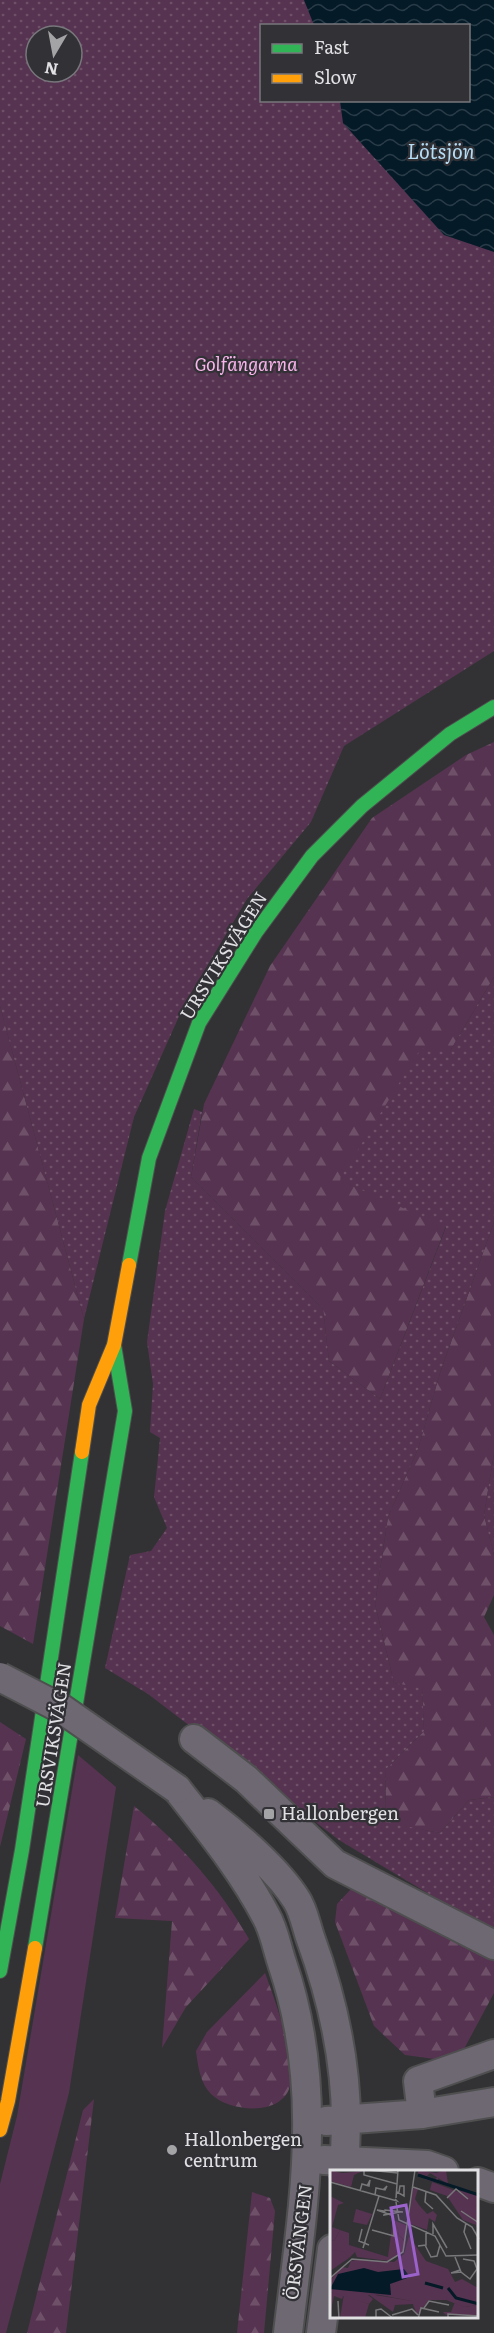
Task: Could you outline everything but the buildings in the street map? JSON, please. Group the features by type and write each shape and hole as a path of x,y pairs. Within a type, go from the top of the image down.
{"street":[{"name":"URSVIKSVÄGEN","path":"0,1971 22,1850 89,1405 114,1345 148,1158 200,1023 256,932 312,856 370,799 450,734 494,707"},
{"name":"URSVIKSVÄGEN","path":"0,2130 8,2101 52,1855 125,1411 114,1345"},
{"name":"ÖRSVÄNGEN","path":"0,1677 62,1709 177,1789 242,1839 297,1899 323,1974 340,2044 345,2121 343,2165"},
{"path":"194,1739 246,1779 335,1864 494,1945"},
{"name":"ÖRSVÄNGEN","path":"177,1789 230,1857 267,1918 291,1987 305,2055 309,2121 308,2160 288,2333"},
{"path":"422,2114 418,2081 494,2054"},
{"path":"309,2121 345,2121 422,2114 494,2102"},
{"path":"308,2160 343,2165 427,2165 441,2170"},
{"path":"479,2183 494,2188"},
{"name":"ÖRSVÄNGEN","path":"321,2333 330,2264"}],"green space":[{"name":"Golfängarna","path":"0,0 494,0 494,651 344,746 311,822 247,899 185,1003 134,1117 84,1319 0,1006"},
{"path":"494,742 494,977 450,1051 340,1180 446,1226 380,1399 329,1361 323,1309 191,1177 204,1104 270,966 372,818 466,755"},
{"path":"494,977 494,1222 440,1373 418,1449 388,1517 375,1604 394,1683 422,1688 424,1731 386,1769 385,1822 440,1833 469,1800 494,1797 494,1933 339,1840 148,1694 105,1668 130,1555 151,1551 167,1528 154,1497 160,1438 150,1432 153,1384 147,1342 165,1211 194,1109 202,1112 191,1177 323,1309 329,1361 380,1399 446,1227 339,1180 421,1048 450,1051"},
{"path":"0,1006 84,1319 33,1644 0,1626"},
{"path":"494,1222 494,1453 484,1515 494,1555 494,1595 484,1617 494,1635 494,1797 469,1800 440,1833 385,1823 386,1769 424,1731 422,1689 394,1683 375,1604 388,1517 418,1449 440,1373"},
{"path":"494,1453 494,1555 484,1515"},
{"path":"0,1722 26,1739 0,1847"},
{"path":"78,1755 116,1787 69,2093 6,2333 0,2333 0,2184 17,2116"},
{"path":"134,1806 198,1867 238,1920 249,1939 186,2007 162,2048 172,1921 115,1918"},
{"path":"351,1889 432,1922 494,1953 494,1993 457,2062 405,2055 374,2026 335,1922 337,1904"},
{"path":"265,1973 288,2046 290,2086 285,2096 277,2103 266,2107 242,2108 219,2100 207,2090 200,2074 196,2051 207,2032"},
{"path":"94,2099 66,2333 27,2333 83,2110"},
{"path":"252,2192 270,2198 275,2211 264,2333 237,2333"}],"water":[{"name":"Lötsjön","path":"304,0 494,0 494,252 444,235 343,123 340,102 470,102 470,24 314,24"}],"traffic: fast":[{"path":"129,1265 149,1158 199,1023 256,932 312,856 362,806 450,734 494,707"},
{"path":"35,1948 125,1411 114,1345"},
{"path":"0,1971 22,1850 82,1452"}],"traffic: slow":[{"path":"82,1452 89,1405 114,1345 129,1265"},
{"path":"0,2130 8,2101 35,1948"}],"place":[{"name":"Hallonbergen","path":"269,1814"},
{"name":"Hallonbergen centrum","path":"172,2150"}]}
